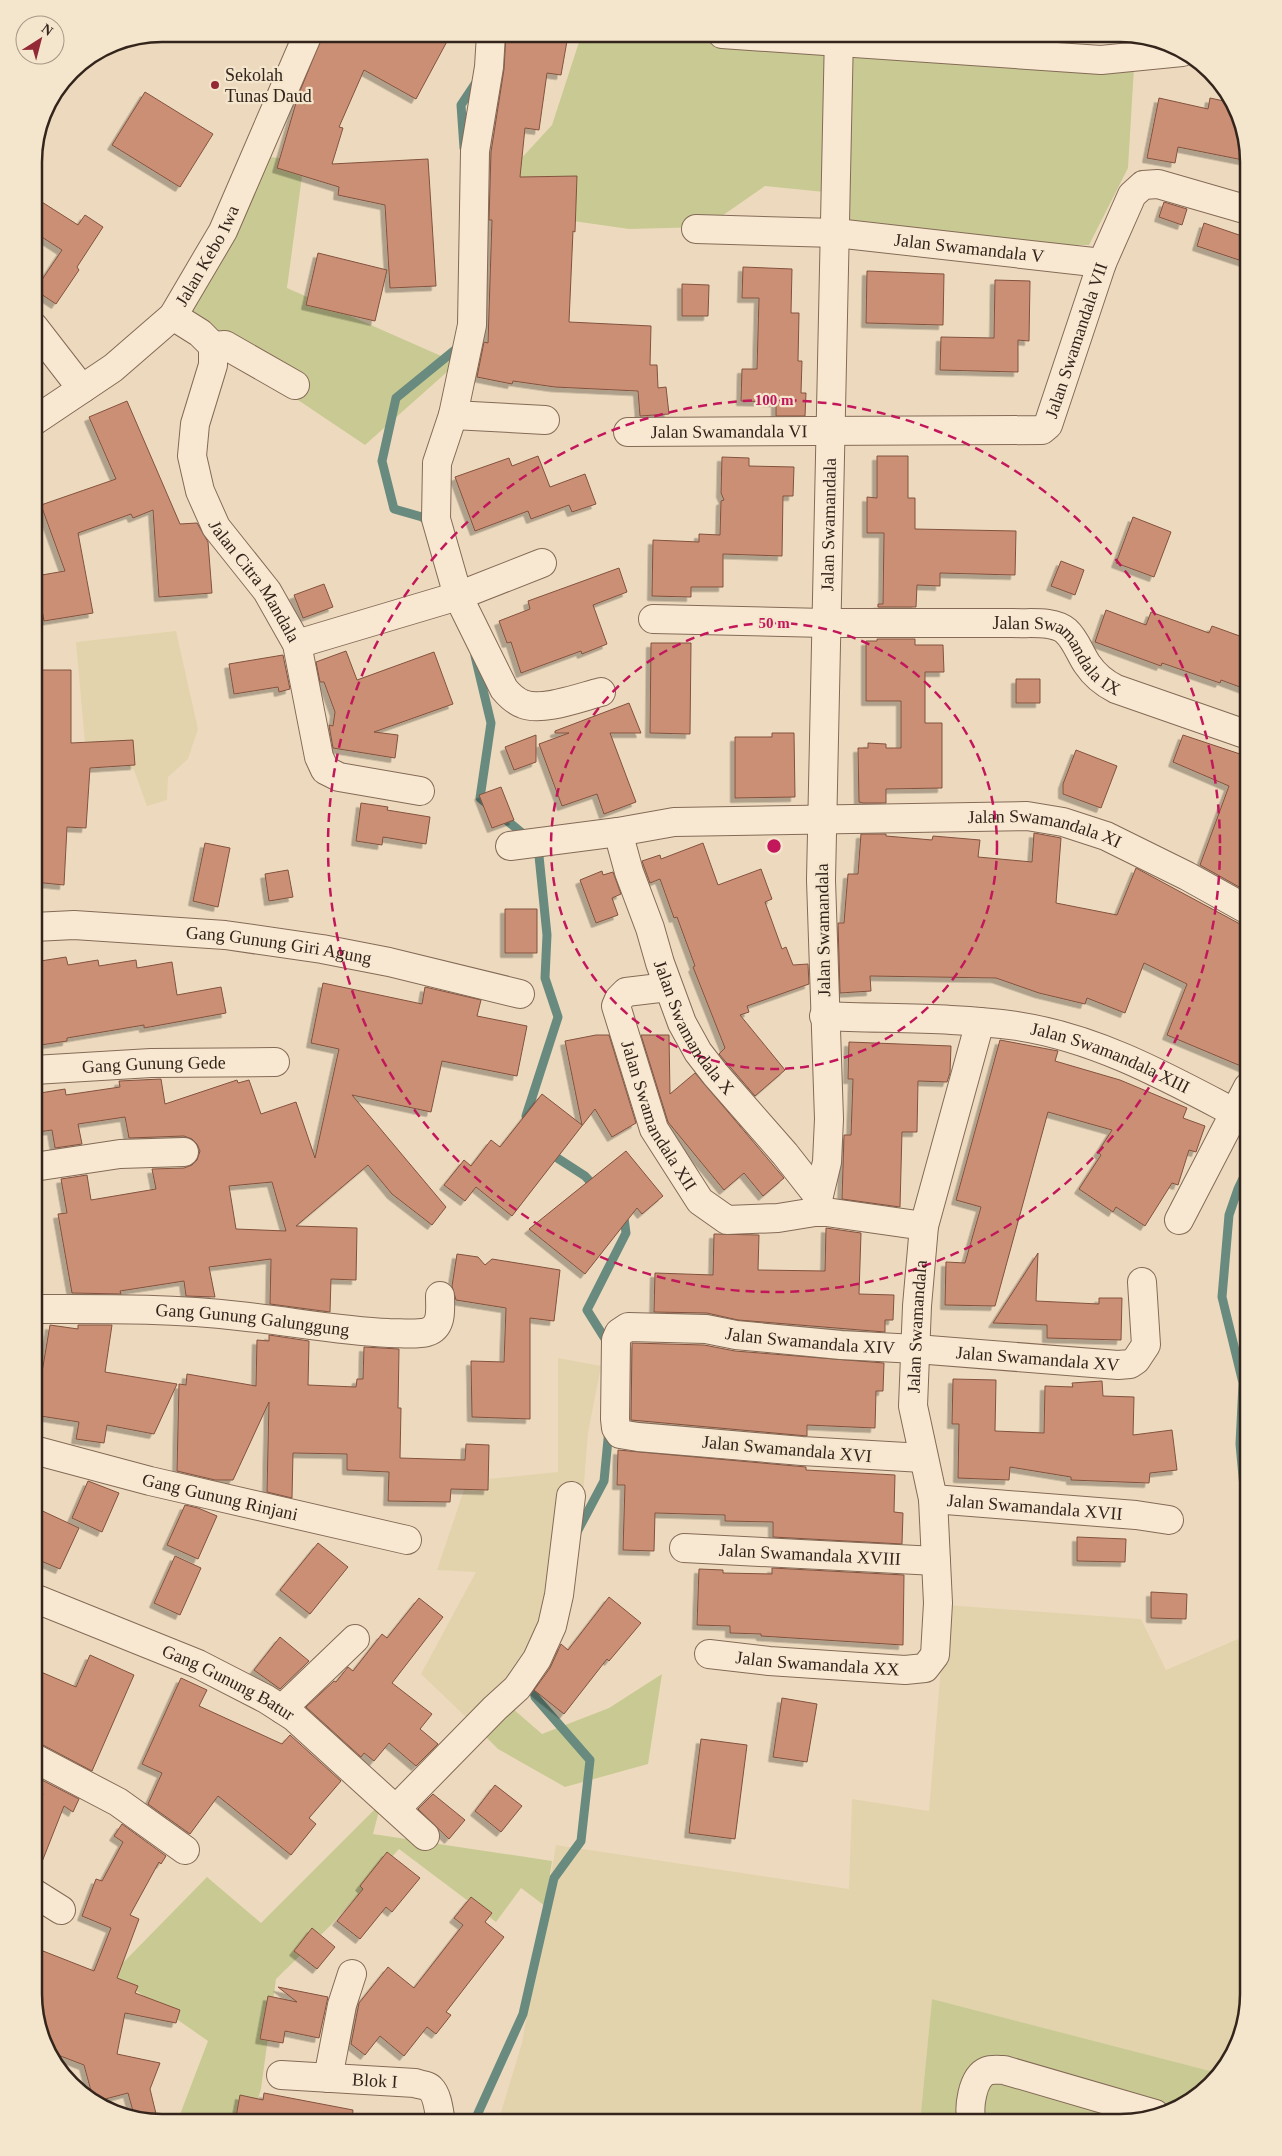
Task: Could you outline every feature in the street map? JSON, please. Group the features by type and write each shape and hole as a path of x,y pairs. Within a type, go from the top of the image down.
{"street":[{"name":"Jalan Kebo Iwa","path":"43,415 113,368 173,316 223,231 304,42"},
{"path":"490,42 489,67 475,151 472,325 453,415 437,463 436,519 458,596 504,689 511,697 523,704 538,707 602,692"},
{"name":"Jalan Swamandala","path":"816,1204 827,1162 829,1088 824,1016 821,880 824,821 825,623 836,233 839,43"},
{"path":"896,43 1101,60 1169,53"},
{"name":"Jalan Swamandala VII","path":"830,432 1042,430 1048,424 1054,409 1102,263 1132,195 1143,185 1158,184 1240,208"},
{"name":"Jalan Swamandala V","path":"696,228 836,233 1102,263"},
{"path":"173,316 200,333 213,346 225,344 295,385"},
{"path":"43,338 82,389"},
{"name":"Jalan Citra Mandala","path":"213,346 213,365 195,424 192,456 200,491 216,527 267,591 297,644 319,757 325,770 339,778 420,790"},
{"path":"453,415 545,420"},
{"name":"Jalan Swamandala VI","path":"628,432 830,432"},
{"path":"297,644 458,596 542,564"},
{"name":"Jalan Swamandala IX","path":"653,619 825,623 1041,624 1066,631 1087,664 1102,682 1116,689 1240,732"},
{"name":"Jalan Swamandala XI","path":"824,821 1027,816 1063,822 1106,836 1187,876 1240,906"},
{"path":"510,846 618,832 674,822 824,821"},
{"name":"Jalan Swamandala X","path":"618,832 668,987 682,1023 698,1052 785,1154 816,1204"},
{"name":"Gang Gunung Giri Agung","path":"43,926 74,926 225,935 293,944 389,962 520,994"},
{"name":"Jalan Swamandala XII","path":"668,987 626,992 619,999 616,1006 654,1129 700,1201 727,1220 778,1218 816,1204 924,1226"},
{"name":"Jalan Swamandala","path":"824,1016 980,1022 924,1226 917,1306 913,1406 923,1458 934,1499 938,1603 935,1655 925,1668"},
{"name":"Jalan Swamandala XIII","path":"980,1022 1019,1026 1097,1047 1145,1065 1234,1113"},
{"name":"Gang Gunung Gede","path":"43,1069 150,1063 275,1062"},
{"path":"1179,1220 1240,1102"},
{"path":"42,1166 120,1154 184,1152"},
{"name":"Jalan Swamandala XV","path":"916,1349 1118,1365 1130,1364 1142,1353 1146,1345 1142,1282"},
{"name":"Gang Gunung Galunggung","path":"42,1308 154,1310 237,1316 369,1332 407,1334 427,1332 438,1326 440,1319 440,1296"},
{"name":"Jalan Swamandala XIV","path":"650,1438 620,1434 616,1428 615,1349 619,1332 628,1326 706,1329 736,1335 840,1345 916,1349"},
{"name":"Jalan Swamandala XVI","path":"650,1438 802,1451 923,1458"},
{"name":"Gang Gunung Rinjani","path":"42,1452 150,1481 407,1540"},
{"path":"396,1810 495,1708 517,1688 537,1659 552,1626 559,1595 571,1496"},
{"name":"Jalan Swamandala XVII","path":"934,1499 1136,1515 1169,1520"},
{"name":"Jalan Swamandala XVIII","path":"684,1548 936,1561"},
{"name":"Gang Gunung Batur","path":"42,1601 198,1664 266,1699 294,1717 425,1836"},
{"path":"282,1710 355,1639"},
{"name":"Jalan Swamandala XX","path":"709,1654 769,1661 882,1669 925,1668"},
{"path":"42,1762 118,1802 185,1850"},
{"path":"42,1898 61,1910"},
{"path":"328,2078 342,2005 352,1974"},
{"path":"971,2114 970,2106 978,2079 987,2071 1004,2070 1144,2111"},
{"name":"Blok I","path":"282,2075 415,2083 431,2089 439,2113"}],"shaded area":[{"path":"176,631 198,729 188,759 168,777 167,800 147,806 134,770 85,743 76,642"},
{"path":"558,1358 601,1366 588,1433 579,1546 544,1675 504,1701 469,1720 421,1674 476,1572 437,1570 467,1481 558,1472"},
{"path":"946,1605 1141,1619 1166,1670 1238,1639 1240,1646 1240,1994 1235,2025 1230,2040 1211,2071 932,1999 921,2114 501,2113 522,2043 556,1845 849,1889 852,1799 929,1811"}],"green space":[{"path":"579,42 856,43 1134,68 1128,168 1089,245 830,241 834,193 765,186 706,227 629,229 517,213 504,177 552,125"},
{"path":"270,157 304,161 287,288 457,363 365,445 177,319"},
{"path":"662,1674 648,1764 565,1787 498,1749 469,1720 504,1701 542,1734 609,1708"},
{"path":"381,1803 373,1834 552,1861 545,1906 521,1888 496,1922 399,1849 331,1925 276,1979 261,2089 254,2113 181,2113 208,2041 112,1974 207,1877 261,1923"},
{"path":"932,1999 1211,2071 1199,2084 1173,2101 1143,2111 1120,2114 921,2114"}],"building":[{"path":"320,42 447,42 416,99 364,70 339,127 343,128 332,164 428,159 436,286 390,288 385,205 338,195 339,187 277,168 298,96"},
{"path":"506,42 567,42 561,75 547,73 539,130 525,128 520,177 577,176 569,322 651,326 650,365 657,365 658,388 666,387 669,414 640,416 638,391 555,387 513,381 512,384 477,377 484,342 488,343 492,220 489,220 491,152 504,69"},
{"path":"145,92 213,134 180,187 112,145"},
{"path":"1159,98 1208,109 1210,98 1222,101 1233,124 1240,159 1178,147 1175,163 1147,158"},
{"path":"1164,202 1187,209 1182,225 1159,217"},
{"path":"43,203 78,225 85,215 103,227 77,267 79,270 56,304 43,295 43,278 62,250 43,238"},
{"path":"1204,223 1240,235 1240,260 1197,246"},
{"path":"318,253 387,270 375,321 306,305"},
{"path":"743,267 792,269 791,313 799,313 798,361 802,361 801,393 806,393 805,416 776,416 776,402 741,401 742,369 757,369 759,298 742,298"},
{"path":"867,271 944,274 943,325 866,323"},
{"path":"995,280 1030,281 1029,341 1018,340 1018,372 940,370 941,337 994,338"},
{"path":"682,284 709,285 708,316 682,316"},
{"path":"127,401 180,524 197,523 208,542 212,593 159,597 153,510 133,518 131,514 78,533 93,613 44,621 43,575 65,571 43,510 43,504 116,479 89,417"},
{"path":"538,456 550,487 585,474 596,504 572,512 569,505 531,519 528,511 475,531 455,477 509,458 512,466"},
{"path":"877,456 908,456 908,498 915,498 915,529 1016,531 1015,575 940,573 940,586 917,585 916,607 878,607 878,604 883,604 884,533 867,533 867,497 877,498"},
{"path":"722,457 749,458 749,466 794,467 793,496 783,496 782,556 723,554 723,587 691,587 691,597 652,596 653,540 699,542 699,534 720,535 721,501 724,500 721,493"},
{"path":"1133,517 1171,532 1154,577 1116,563"},
{"path":"1061,561 1084,570 1075,595 1051,586"},
{"path":"619,568 627,592 593,605 607,644 582,654 581,651 521,673 511,642 507,643 499,621 530,609 528,601"},
{"path":"324,584 333,607 303,618 294,595"},
{"path":"1106,610 1146,625 1151,612 1209,633 1212,626 1240,636 1240,687 1221,680 1220,683 1162,663 1161,666 1095,642"},
{"path":"877,639 915,639 915,645 943,645 944,672 925,672 925,723 942,723 942,788 886,789 886,803 863,803 859,802 858,748 868,748 868,743 886,744 886,748 901,748 901,701 866,701 866,641 877,641"},
{"path":"651,643 691,643 690,734 650,733"},
{"path":"346,651 357,680 434,652 453,704 374,732 398,735 395,758 333,748 329,725 333,726 335,712 324,682 320,682 316,662"},
{"path":"283,655 290,689 279,692 278,687 234,694 229,664"},
{"path":"43,670 71,670 71,743 133,740 135,765 90,768 86,828 67,827 64,885 43,883"},
{"path":"1016,679 1040,679 1040,703 1016,703"},
{"path":"629,703 641,733 610,733 636,802 604,814 597,794 562,806 539,744 569,733 555,733 555,731"},
{"path":"772,733 794,733 795,797 735,798 735,737 772,737"},
{"path":"536,735 536,762 514,770 505,747"},
{"path":"1183,735 1240,754 1240,888 1200,865 1229,786 1173,762"},
{"path":"1076,750 1117,766 1101,808 1063,794 1063,784"},
{"path":"501,787 514,820 492,828 479,795"},
{"path":"361,803 388,807 387,810 430,817 426,844 383,837 382,845 356,841"},
{"path":"1034,833 1061,838 1056,903 1117,915 1136,868 1240,924 1240,1066 1167,1035 1187,984 1144,963 1125,1013 1087,998 1085,1004 1039,993 996,978 870,976 871,991 840,993 838,923 844,923 848,874 858,874 861,834 886,834 886,836 932,840 933,836 980,840 978,857 1032,862"},
{"path":"205,843 230,848 218,907 193,901"},
{"path":"703,843 718,885 761,869 772,899 765,902 782,949 786,947 793,965 808,964 809,984 747,1006 749,1012 740,1015 785,1070 755,1096 719,1054 725,1048 693,967 695,966 677,917 674,918 660,879 650,883 642,861 660,855 661,859"},
{"path":"288,870 293,897 269,901 265,874"},
{"path":"602,871 603,875 613,872 621,894 612,898 618,915 596,923 580,880"},
{"path":"505,909 537,909 537,953 505,953"},
{"path":"66,957 68,965 98,960 99,966 136,960 137,968 172,962 177,995 221,987 226,1013 144,1028 144,1025 67,1038 67,1041 43,1045 43,961"},
{"path":"323,983 422,1004 425,987 481,1000 477,1016 527,1026 517,1076 442,1061 431,1112 352,1095 446,1207 432,1225 392,1194 368,1165 296,1226 357,1228 356,1280 331,1279 330,1312 270,1304 271,1259 209,1267 215,1297 186,1296 184,1281 120,1291 121,1294 72,1293 58,1214 67,1213 61,1179 87,1175 91,1200 156,1189 152,1169 184,1168 192,1165 197,1160 200,1151 192,1139 184,1136 129,1138 125,1117 78,1124 82,1144 55,1148 52,1130 42,1131 42,1093 65,1089 66,1095 120,1087 119,1081 161,1079 165,1104 237,1080 238,1083 249,1080 261,1114 296,1102 315,1158 339,1049 311,1043","holes":["272,1182 286,1231 236,1229 229,1186"]},
{"path":"596,1035 609,1035 636,1123 612,1137 595,1109 512,1216 476,1187 465,1201 444,1185 464,1160 471,1166 491,1140 500,1147 542,1094 582,1125 565,1041"},
{"path":"641,1035 669,1035 670,1094 695,1073 784,1178 763,1196 744,1173 724,1190 668,1122"},
{"path":"1000,1040 1058,1051 1055,1061 1120,1080 1187,1108 1183,1118 1205,1126 1196,1152 1189,1150 1178,1185 1172,1183 1145,1226 1116,1207 1113,1212 1079,1189 1101,1155 1098,1152 1112,1130 1048,1112 995,1306 945,1305 946,1262 965,1263 981,1207 956,1200"},
{"path":"849,1042 951,1046 950,1073 947,1082 918,1081 917,1132 902,1132 900,1207 842,1199 844,1135 851,1135 853,1079 848,1079"},
{"path":"626,1151 663,1196 642,1214 637,1208 585,1274 529,1229"},
{"path":"826,1228 861,1233 859,1294 894,1295 893,1320 885,1320 885,1332 738,1320 707,1313 654,1312 655,1273 713,1275 714,1234 759,1235 758,1270 825,1271"},
{"path":"1038,1253 1036,1301 1099,1304 1099,1298 1122,1298 1121,1340 1047,1338 1047,1325 993,1323"},
{"path":"457,1254 478,1257 485,1265 492,1259 560,1270 554,1321 530,1318 530,1419 472,1417 471,1361 504,1362 506,1308 456,1300 452,1286"},
{"path":"50,1325 78,1329 78,1325 112,1325 105,1372 177,1384 154,1434 107,1425 104,1443 76,1439 79,1422 42,1416 42,1370"},
{"path":"269,1335 309,1341 308,1385 356,1387 357,1379 363,1379 364,1347 399,1349 398,1408 401,1408 400,1458 465,1460 466,1444 489,1445 488,1490 451,1489 450,1502 388,1501 389,1472 347,1470 347,1454 293,1453 292,1498 267,1492 269,1402 233,1480 215,1480 177,1471 179,1384 186,1385 187,1374 256,1386 257,1340 269,1341"},
{"path":"632,1343 704,1345 735,1351 884,1363 883,1391 876,1391 875,1428 807,1425 807,1436 631,1420"},
{"path":"953,1379 996,1380 995,1431 1044,1433 1045,1386 1073,1387 1072,1383 1102,1381 1103,1396 1134,1397 1133,1435 1172,1430 1177,1470 1150,1473 1149,1483 1071,1480 1071,1477 1010,1467 1009,1480 958,1478 959,1424 952,1424"},
{"path":"618,1450 806,1467 806,1470 895,1475 894,1512 903,1513 902,1544 773,1537 773,1522 725,1521 725,1515 655,1513 654,1551 623,1550 625,1485 617,1485"},
{"path":"88,1481 119,1493 102,1532 72,1518"},
{"path":"185,1505 217,1516 198,1559 167,1545"},
{"path":"42,1511 79,1528 60,1569 42,1561"},
{"path":"1077,1537 1126,1539 1125,1562 1077,1561"},
{"path":"318,1543 348,1567 310,1614 280,1590"},
{"path":"175,1556 201,1568 180,1615 154,1603"},
{"path":"772,1568 904,1575 903,1645 730,1633 730,1626 697,1625 699,1569 723,1570 723,1573 772,1574"},
{"path":"1151,1592 1187,1594 1186,1619 1151,1618"},
{"path":"609,1597 641,1623 609,1661 607,1659 564,1714 534,1690 550,1668 561,1644 568,1650"},
{"path":"419,1598 443,1617 392,1683 432,1714 420,1729 438,1744 416,1766 389,1743 374,1761 364,1753 361,1757 306,1707 334,1681 336,1682 348,1667 353,1671 382,1634 387,1638"},
{"path":"280,1637 309,1661 280,1689 254,1670"},
{"path":"90,1655 134,1675 92,1771 42,1745 42,1673 76,1687"},
{"path":"181,1678 207,1690 199,1706 282,1744 290,1735 341,1781 309,1818 316,1824 291,1855 218,1796 190,1834 148,1804 162,1773 142,1764"},
{"path":"782,1698 817,1704 807,1762 773,1757"},
{"path":"701,1739 747,1745 735,1839 689,1833"},
{"path":"42,1780 79,1799 73,1812 64,1806 42,1862 42,1797"},
{"path":"495,1785 522,1806 501,1832 475,1811"},
{"path":"433,1794 465,1820 449,1839 418,1809"},
{"path":"122,1824 166,1856 161,1864 159,1862 130,1915 139,1919 117,1978 138,1986 135,1993 180,2010 176,2023 125,2013 117,2054 160,2063 150,2089 156,2113 132,2109 128,2093 106,2099 91,2089 84,2065 61,2056 55,2047 49,2032 44,2009 42,1994 43,1951 94,1971 111,1928 82,1916 96,1879 102,1881 123,1842 114,1836"},
{"path":"387,1852 420,1878 392,1912 386,1907 360,1939 337,1921 363,1889 360,1886"},
{"path":"471,1897 492,1913 485,1922 504,1937 446,2012 451,2015 436,2034 427,2027 404,2056 380,2036 365,2055 351,2044 359,2003 388,1967 414,1988 463,1925 454,1918"},
{"path":"312,1928 335,1947 317,1969 294,1951"},
{"path":"278,1987 328,1997 319,2038 285,2031 283,2043 260,2039 268,1996 297,2002"},
{"path":"264,2093 353,2110 353,2113 237,2113 240,2095 263,2100"}],"waterway":[{"path":"464,148 461,105 477,81"},
{"path":"432,524 422,517 394,509 382,461 396,398 461,345"},
{"path":"475,656 491,723 480,798 486,803"},
{"path":"499,814 528,838"},
{"path":"529,1123 526,1116 558,1017 545,978 547,935 538,846"},
{"path":"548,1152 585,1176 597,1189"},
{"path":"1240,1185 1229,1215 1222,1297 1240,1371"},
{"path":"609,1345 587,1310 626,1233 624,1218 620,1213"},
{"path":"577,1532 604,1481 609,1429"},
{"path":"478,2113 523,2014 554,1878 581,1841 590,1760 535,1697 533,1677"}],"place":[{"name":"Sekolah Tunas Daud","path":"215,85"}]}
